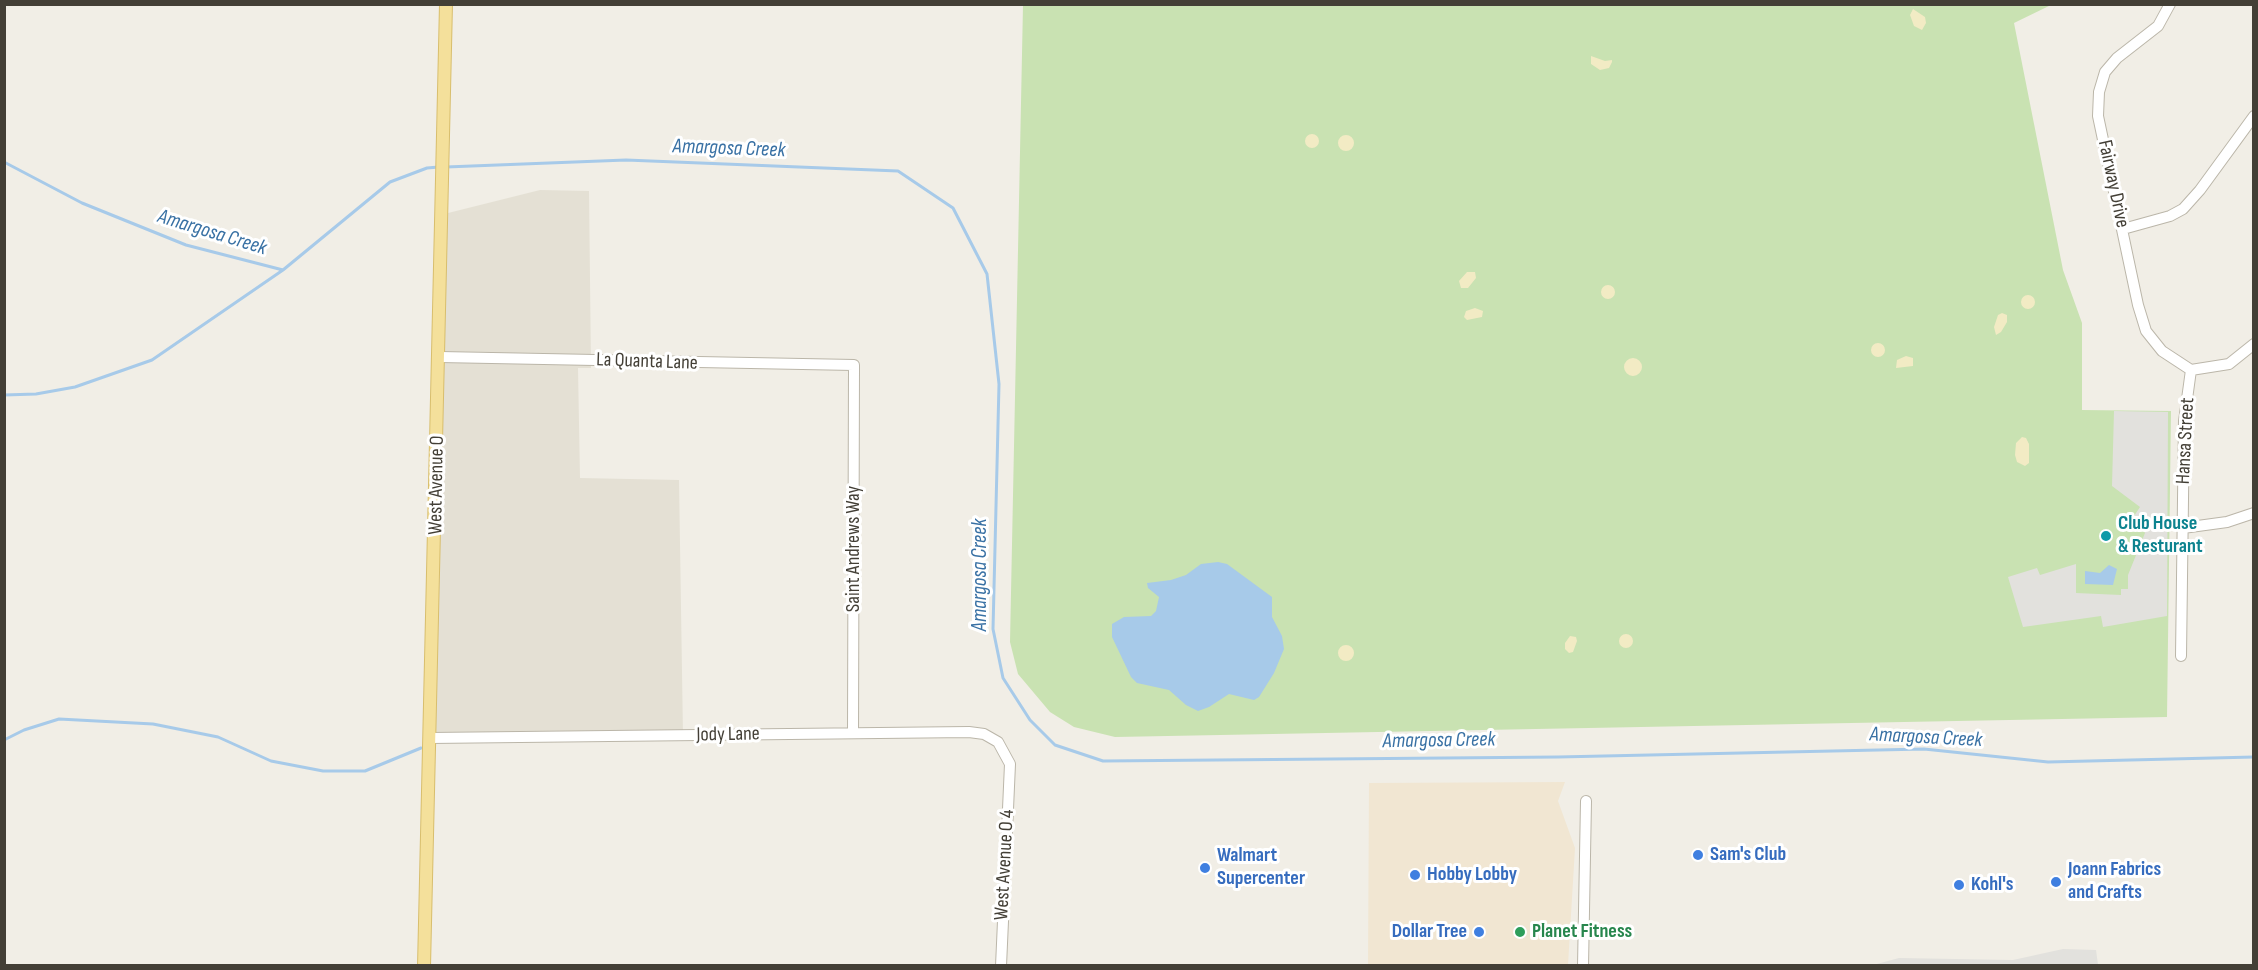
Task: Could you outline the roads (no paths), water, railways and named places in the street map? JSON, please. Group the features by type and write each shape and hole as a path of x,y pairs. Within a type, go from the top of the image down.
{"main road":[{"name":"West Avenue O","path":"424,966 440,357 446,4"}],"street":[{"name":"Fairway Drive","path":"2170,4 2158,26 2117,58 2105,72 2099,92 2098,116 2146,331 2162,351 2191,370"},
{"path":"2123,229 2170,216 2183,208 2200,190 2253,116"},
{"path":"2191,370 2229,364 2253,344"},
{"name":"La Quanta Lane","path":"440,357 854,365"},
{"name":"Saint Andrews Way","path":"853,733 854,365"},
{"name":"Hansa Street","path":"2181,656 2184,421 2191,370"},
{"path":"2183,528 2227,522 2253,513"},
{"name":"Jody Lane","path":"430,738 969,732 984,734 998,742 1010,764"},
{"name":"West Avenue O 4","path":"1000,966 1010,764"},
{"path":"1583,966 1586,801"}],"water":[{"path":"1218,562 1227,564 1272,597 1272,617 1282,636 1284,649 1274,673 1259,697 1254,700 1229,694 1198,711 1186,705 1169,690 1137,683 1131,677 1112,637 1112,624 1124,617 1151,616 1156,611 1159,597 1148,588 1147,583 1171,580 1186,575 1201,564"},
{"path":"2109,565 2117,569 2113,585 2085,584 2085,571 2100,573"}],"waterway":[{"name":"Amargosa Creek","path":"446,167 626,160 898,171 953,208 987,274 999,384 993,629 1003,678 1030,720 1055,745 1103,761 1558,757 1924,749 2048,762 2254,757"},
{"name":"Amargosa Creek","path":"4,162 82,203 186,245 283,270 390,182 427,168 439,167"},
{"path":"4,395 36,394 75,387 152,360 283,270"},
{"path":"4,740 24,730 59,719 153,724 218,737 271,761 323,771 365,771 421,748"}],"place":[{"name":"Club House & Resturant","path":"2106,536"},
{"name":"Sam's Club","path":"1698,855"},
{"name":"Walmart Supercenter","path":"1205,868"},
{"name":"Hobby Lobby","path":"1415,875"},
{"name":"Joann Fabrics and Crafts","path":"2056,882"},
{"name":"Kohl's","path":"1959,885"},
{"name":"Dollar Tree","path":"1479,932"},
{"name":"Planet Fitness","path":"1520,932"}]}
